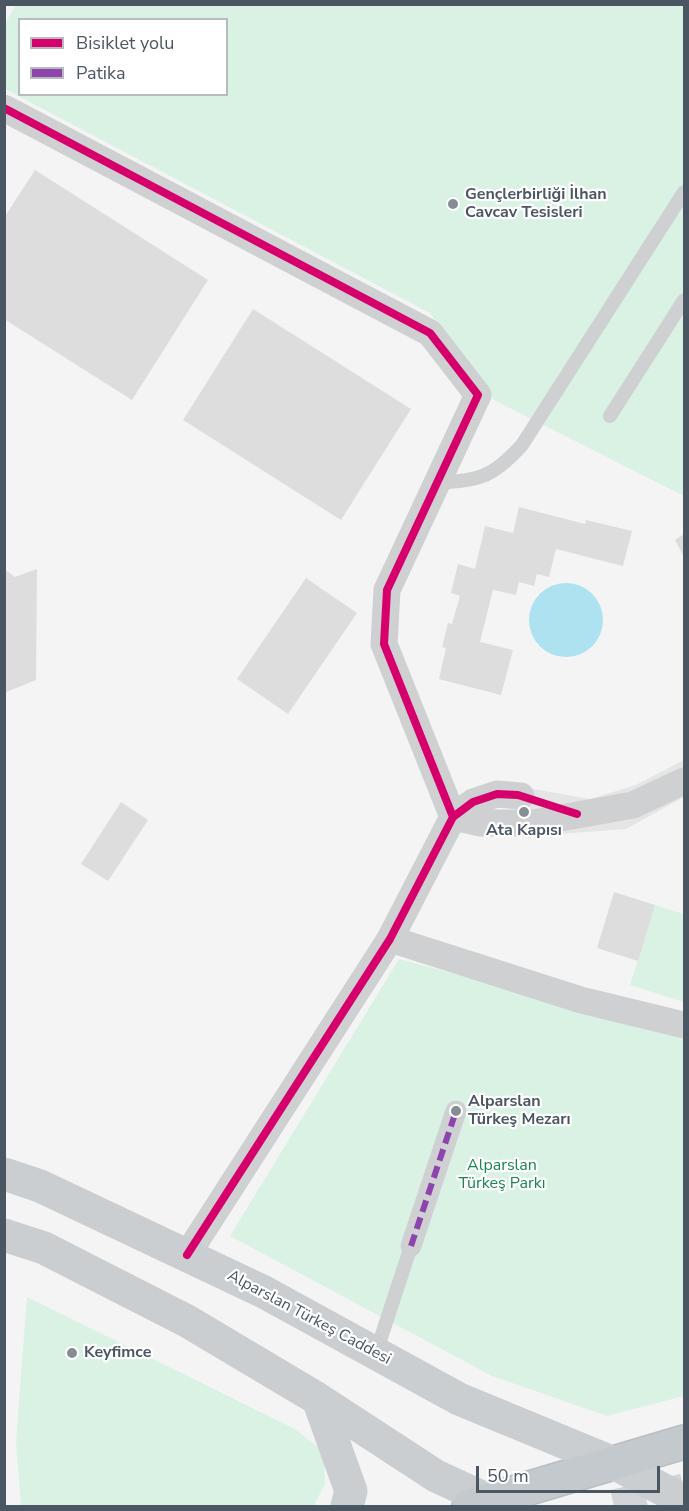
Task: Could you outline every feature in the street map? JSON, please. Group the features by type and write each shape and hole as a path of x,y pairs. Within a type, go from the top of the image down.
{"highway":[{"path":"487,1504 684,1442"}],"main road":[{"name":"Alparslan Türkeş Caddesi","path":"4,1174 40,1186 264,1292 459,1399 614,1463 684,1501"},
{"path":"4,1235 44,1248 187,1321 318,1399 436,1476 487,1504"},
{"path":"318,1399 351,1491 347,1506"}],"street":[{"path":"4,108 430,333 478,395 387,590 384,644 453,817 390,939 187,1255"},
{"path":"453,817 481,823 524,811 577,814 633,805 684,781"},
{"path":"390,939 581,1000 684,1025"},
{"path":"411,1246 456,1111"}],"lane":[{"path":"437,483 478,480 496,470 522,445 684,192"},
{"path":"610,416 684,300"},
{"path":"376,1353 411,1246"}],"shaded area":[{"path":"684,760 684,797 626,829 547,835 520,828 528,788 590,799 636,785"}],"green space":[{"name":"Gençlerbirliği İlhan Cavcav Tesisleri","path":"16,4 684,5 684,496 494,400 430,313 18,96 228,96 228,18 18,18 18,96 5,89 4,26"},
{"path":"655,905 684,914 684,1002 630,985"},
{"name":"Alparslan Türkeş Parkı","path":"399,959 684,1035 684,1396 607,1416 492,1376 230,1236"},
{"path":"27,1297 295,1429 324,1452 325,1484 314,1505 21,1506 16,1441"}],"water":[{"path":"566,583 580,586 592,594 600,606 603,620 600,634 592,646 580,654 566,657 552,654 540,646 532,634 529,620 532,606 540,594 552,586"}],"building":[{"path":"35,170 208,280 132,400 4,319 4,218"},
{"path":"253,309 411,409 341,520 183,420"},
{"path":"519,507 585,524 586,520 632,531 623,566 556,549 549,577 537,574 534,586 519,582 516,595 493,590 480,642 513,650 501,695 439,679 446,648 442,647 448,623 452,624 460,596 451,593 458,564 475,569 485,526 513,533"},
{"path":"684,534 684,557 675,540"},
{"path":"4,569 15,577 37,569 36,680 4,693"},
{"path":"306,578 357,613 288,714 237,679"},
{"path":"121,802 148,820 108,881 81,864"},
{"path":"614,892 655,905 638,961 597,948"}],"tunnel":[{"path":"614,1506 684,1490"}],"marked path":[{"path":"411,1246 456,1111"}],"cycle path":[{"path":"4,108 430,333 478,395 387,590 384,644 453,817"},
{"path":"187,1255 390,939 453,817 473,802 497,794 518,795 577,814"}],"place":[{"name":"Gençlerbirliği İlhan Cavcav Tesisleri","path":"453,204"},
{"name":"Ata Kapısı","path":"524,812"},
{"name":"Alparslan Türkeş Mezarı","path":"456,1111"},
{"name":"Keyfimce","path":"72,1353"}]}
